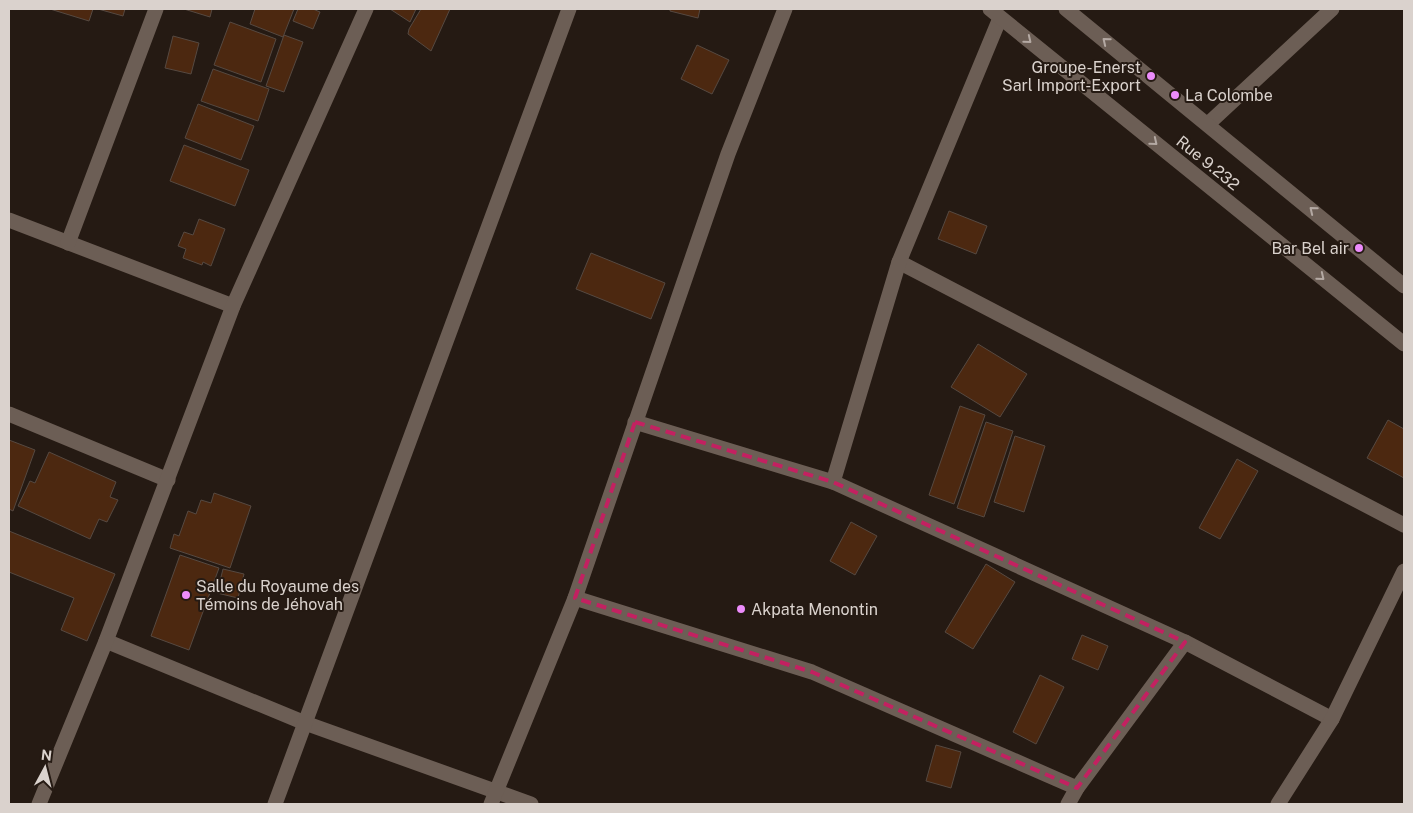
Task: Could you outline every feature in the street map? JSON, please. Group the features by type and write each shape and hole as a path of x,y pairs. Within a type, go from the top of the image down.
{"street":[{"path":"68,243 156,9"},
{"path":"39,804 106,641 234,306 366,9"},
{"path":"275,804 569,9"},
{"path":"494,798 575,598 728,154 786,9"},
{"name":"Rue 9.232","path":"1066,9 1404,286"},
{"path":"1208,124 1332,9"},
{"path":"833,482 899,262 995,13"},
{"name":"Rue 9.232","path":"995,13 1404,344"},
{"path":"9,220 234,306"},
{"path":"899,262 1404,525"},
{"path":"9,414 168,480"},
{"path":"635,422 833,482 1185,642 1332,719"},
{"path":"1278,804 1332,719 1404,571"},
{"path":"575,598 812,672 1077,788"},
{"path":"106,641 494,798 531,804"},
{"path":"1068,804 1077,788 1185,642"}],"highlighted area":[{"path":"635,422 833,482 1185,642 1077,788 812,672 575,598"}],"building":[{"path":"50,9 93,9 89,21"},
{"path":"98,9 125,9 123,16"},
{"path":"184,9 212,9 210,17"},
{"path":"255,9 294,9 283,37 250,24"},
{"path":"298,9 313,9 320,12 313,29 293,21"},
{"path":"390,9 416,9 410,22"},
{"path":"421,9 450,9 431,51 408,34"},
{"path":"670,9 700,9 698,18 670,11"},
{"path":"230,22 276,39 261,82 214,65"},
{"path":"284,35 303,42 284,92 266,86"},
{"path":"173,36 199,43 191,74 165,68"},
{"path":"697,45 729,60 712,94 681,79"},
{"path":"213,69 269,89 258,121 201,101"},
{"path":"198,104 254,126 241,160 185,138"},
{"path":"184,145 249,170 235,206 170,181"},
{"path":"949,211 987,226 976,254 938,239"},
{"path":"199,219 225,229 211,266 203,262 202,265 183,258 186,249 178,246 184,232 193,235"},
{"path":"591,253 665,283 651,319 576,289"},
{"path":"978,344 1027,374 1000,417 951,387"},
{"path":"960,406 985,415 954,504 929,495"},
{"path":"1388,420 1404,429 1404,478 1367,458"},
{"path":"986,422 1013,431 984,517 957,508"},
{"path":"1015,436 1045,446 1024,512 994,502"},
{"path":"9,440 35,450 13,511 9,509"},
{"path":"49,452 116,482 110,497 118,500 107,522 99,519 90,539 18,506 30,481 35,483"},
{"path":"1237,459 1258,471 1220,539 1199,528"},
{"path":"214,493 251,506 230,568 170,548 174,534 179,536 188,511 196,514 201,500 211,503"},
{"path":"851,522 877,536 855,575 830,561"},
{"path":"9,531 115,574 87,641 61,630 74,598 9,572"},
{"path":"180,555 219,568 189,650 151,636"},
{"path":"986,564 1015,582 973,649 945,632"},
{"path":"223,569 244,574 238,598 217,593"},
{"path":"1082,635 1108,646 1098,670 1072,659"},
{"path":"1040,675 1064,687 1036,744 1013,732"},
{"path":"936,745 961,752 951,788 926,781"}],"place":[{"name":"Groupe-Enerst Sarl Import-Export","path":"1151,76"},
{"name":"La Colombe","path":"1175,95"},
{"name":"Bar Bel air","path":"1359,248"},
{"name":"Salle du Royaume des Témoins de Jéhovah","path":"186,595"},
{"name":"Akpata Menontin","path":"741,609"}]}
